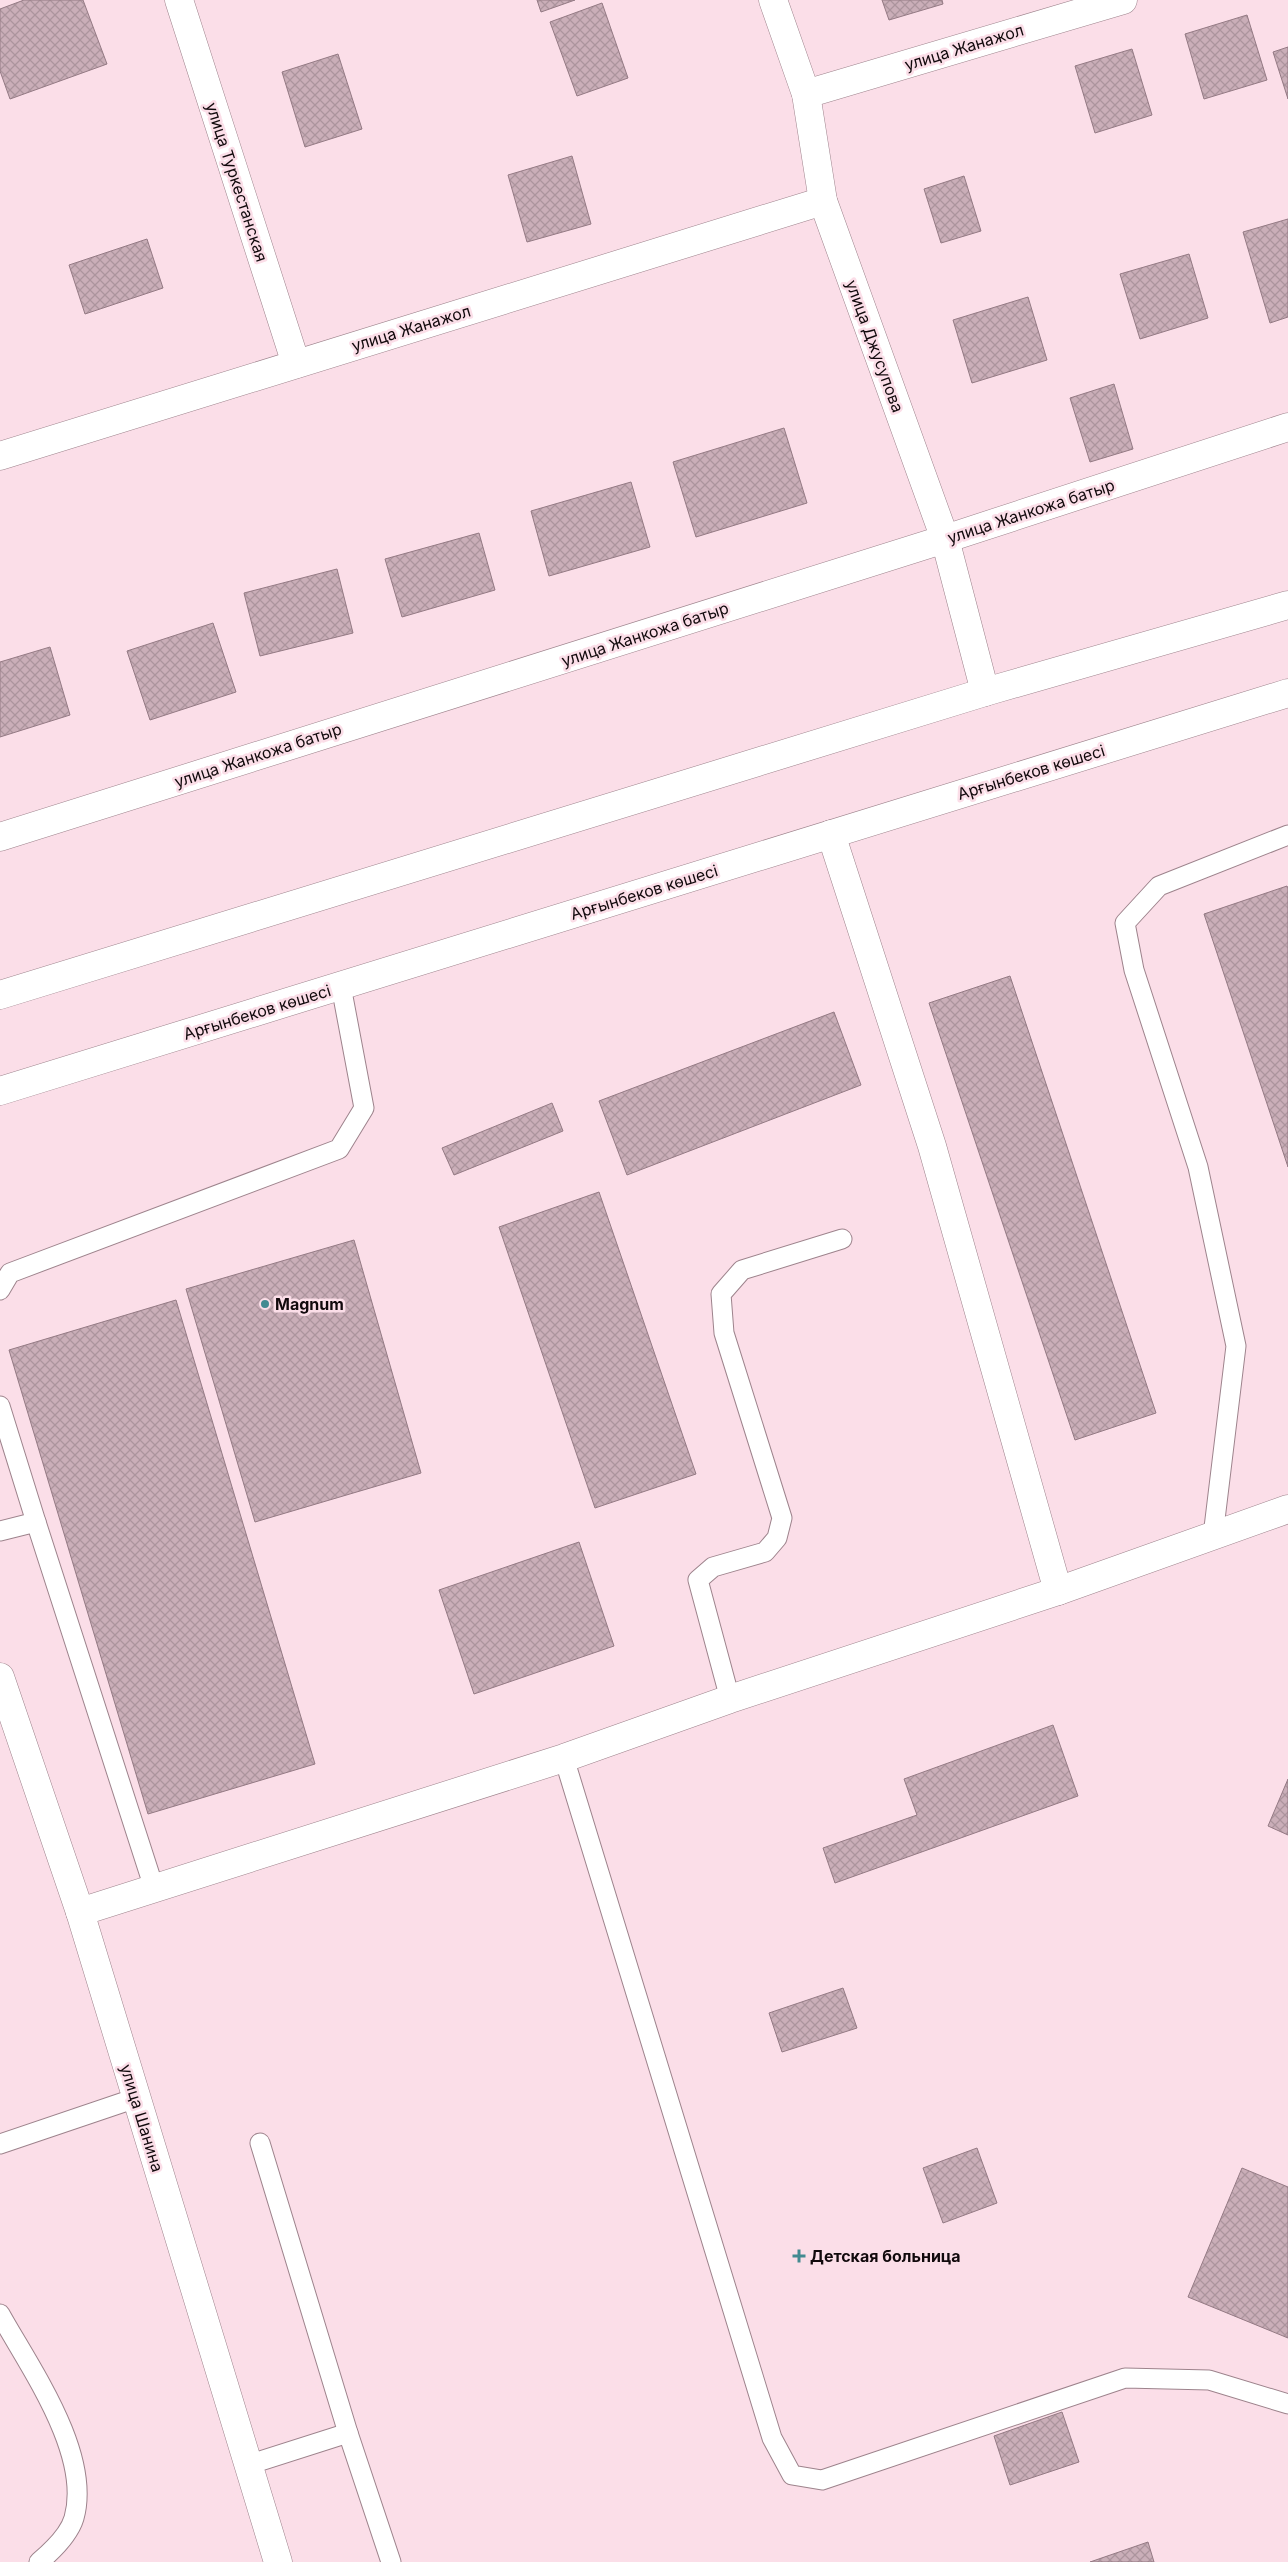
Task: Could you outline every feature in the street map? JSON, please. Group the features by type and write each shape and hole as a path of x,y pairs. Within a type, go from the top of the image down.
{"street":[{"name":"улица Туркестанская","path":"179,0 296,364"},
{"name":"улица Джусупова","path":"773,0 806,94 823,201 945,539 985,692"},
{"name":"улица Жанажол","path":"806,94 1123,0"},
{"name":"улица Жанажол","path":"0,456 823,201"},
{"name":"улица Жанкожа батыр","path":"0,837 945,539 1288,427"},
{"path":"0,995 985,692 1288,605"},
{"name":"Арғынбеков көшесі","path":"0,1091 1288,693"},
{"path":"831,834 932,1146 1058,1591"},
{"path":"80,1912 564,1758 730,1699 1058,1591 1288,1509"},
{"name":"улица Шанина","path":"2,1689 80,1912 278,2562"}],"lane":[{"path":"1213,1536 1236,1346 1198,1167 1134,970 1125,923 1159,886 1288,835"},
{"path":"0,1290 10,1273 338,1149 364,1108 340,986"},
{"path":"730,1699 698,1580 713,1567 764,1552 777,1538 782,1518 724,1333 721,1294 742,1270 842,1239"},
{"path":"0,1406 154,1888"},
{"path":"0,1531 36,1522"},
{"path":"564,1758 772,2438 792,2475 822,2480 1125,2378 1209,2380 1288,2404"},
{"path":"0,2144 136,2098"},
{"path":"260,2143 348,2433 391,2562"},
{"path":"0,2314 44,2392 59,2424 72,2459 77,2488 74,2519 60,2541 39,2562"},
{"path":"248,2465 348,2433"}],"building":[{"path":"24,0 83,0 107,64 10,99 0,71 0,9"},
{"path":"537,0 575,0 541,12"},
{"path":"882,0 942,0 943,4 889,20"},
{"path":"602,3 628,78 577,96 550,22"},
{"path":"1247,15 1267,80 1204,99 1185,34"},
{"path":"1288,47 1288,99 1273,52"},
{"path":"1132,49 1152,115 1095,133 1075,66"},
{"path":"338,54 362,129 305,147 282,72"},
{"path":"572,156 591,224 527,242 508,175"},
{"path":"964,176 981,231 941,243 924,189"},
{"path":"1288,219 1288,317 1270,323 1243,232"},
{"path":"147,239 163,288 85,314 69,265"},
{"path":"1189,254 1208,318 1140,339 1120,274"},
{"path":"1028,297 1047,360 972,383 953,320"},
{"path":"1114,384 1133,449 1090,462 1070,398"},
{"path":"784,428 807,503 696,537 673,462"},
{"path":"631,482 650,547 549,576 531,511"},
{"path":"479,533 495,590 402,617 385,559"},
{"path":"337,569 353,633 260,656 244,593"},
{"path":"213,623 236,692 150,720 127,651"},
{"path":"50,647 70,715 0,737 0,662"},
{"path":"1287,886 1288,888 1288,1167 1204,914"},
{"path":"1010,976 1156,1413 1075,1440 929,1003"},
{"path":"834,1012 861,1085 627,1175 599,1101"},
{"path":"552,1103 563,1131 454,1175 442,1148"},
{"path":"599,1192 696,1474 595,1508 499,1227"},
{"path":"354,1240 421,1473 255,1522 186,1289"},
{"path":"176,1300 315,1764 148,1814 9,1350"},
{"path":"579,1542 614,1646 474,1694 439,1590"},
{"path":"1053,1725 1078,1796 835,1883 823,1848 917,1815 904,1779"},
{"path":"1288,1779 1288,1835 1268,1826"},
{"path":"843,1988 857,2028 782,2052 769,2013"},
{"path":"977,2148 997,2203 943,2223 923,2168"},
{"path":"1242,2168 1288,2187 1288,2338 1188,2297"},
{"path":"1062,2412 1079,2462 1010,2485 994,2436"},
{"path":"1148,2542 1154,2562 1090,2562"}],"place":[{"name":"Magnum","path":"265,1304"},
{"name":"Детская больница","path":"799,2256"}]}
